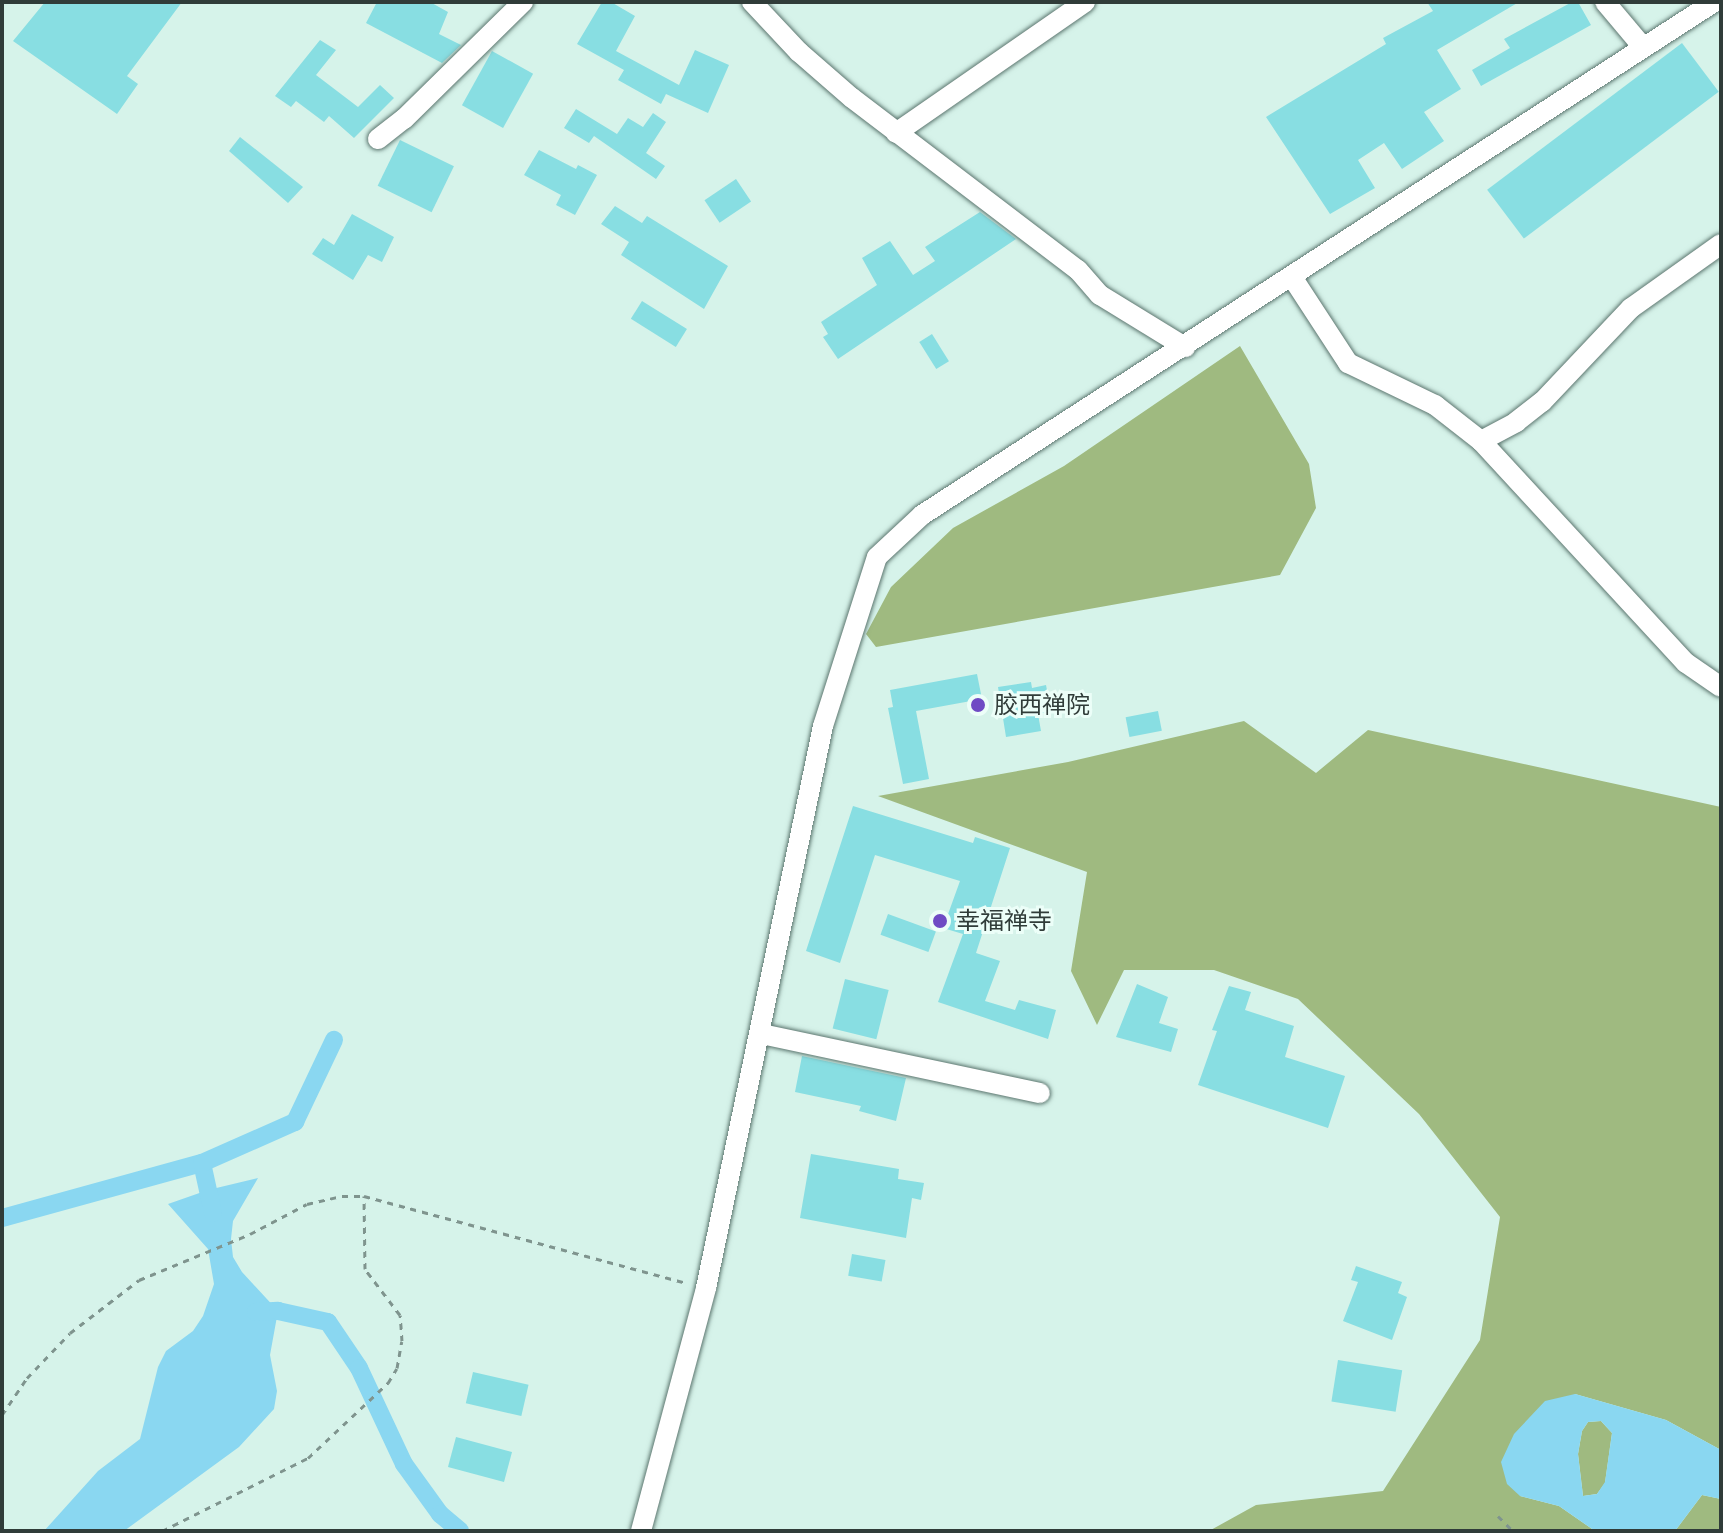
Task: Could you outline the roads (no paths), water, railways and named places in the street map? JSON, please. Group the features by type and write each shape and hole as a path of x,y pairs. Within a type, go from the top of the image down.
{"street":[{"path":"378,139 404,119 523,2"},
{"path":"752,2 799,52 896,133 1078,270 1100,295 1185,347"},
{"path":"896,133 1085,2"},
{"path":"1605,2 1642,46"},
{"path":"641,1531 706,1288 762,1034 823,726 877,557 922,515 1714,2"},
{"path":"1481,441 1516,422 1542,402 1631,308 1721,244"},
{"path":"1292,277 1348,363 1435,405 1481,441 1686,663 1721,687"},
{"path":"762,1034 1040,1093"}],"water":[{"path":"258,1178 233,1221 231,1239 233,1257 242,1272 278,1311 270,1355 277,1391 274,1409 239,1447 124,1531 44,1531 98,1471 140,1439 158,1367 166,1351 193,1331 203,1316 214,1284 208,1249 168,1204"},
{"path":"1575,1394 1666,1420 1721,1450 1721,1499 1702,1495 1675,1531 1595,1531 1559,1506 1520,1496 1507,1484 1501,1462 1514,1434 1545,1401","holes":["1601,1421 1612,1433 1605,1482 1597,1494 1583,1496 1578,1454 1582,1431 1588,1422"]}],"waterway":[{"path":"2,1218 202,1163 295,1122 334,1040"},
{"path":"202,1163 213,1213"},
{"path":"256,1312 278,1311 328,1322 359,1368 404,1464 440,1514 460,1531"}],"place":[{"name":"胶西禅院","path":"978,705"},
{"name":"幸福禅寺","path":"940,921"}]}
